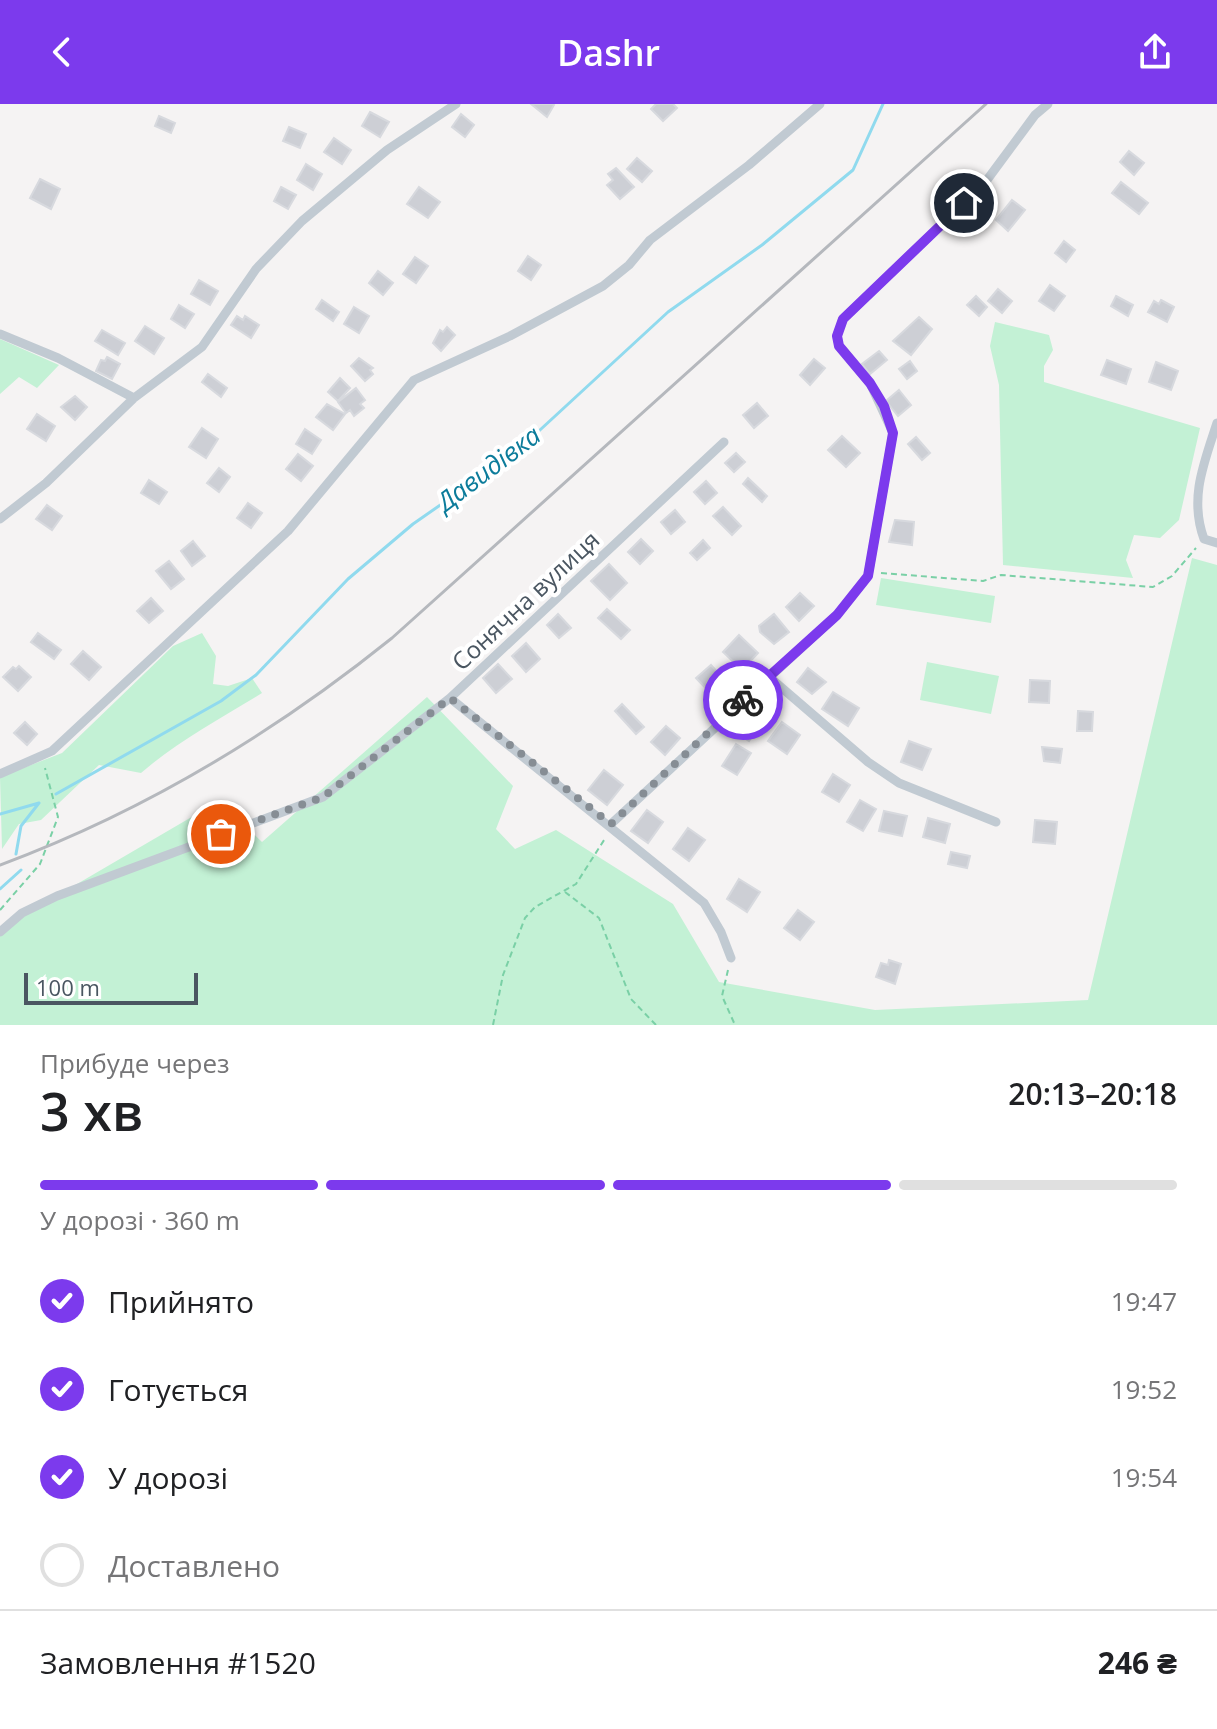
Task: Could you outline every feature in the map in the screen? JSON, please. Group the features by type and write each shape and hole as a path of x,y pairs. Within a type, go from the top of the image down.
{"street":[{"path":"0,519 46,483 134,398 202,347 256,269 302,221 387,150 456,104"},
{"path":"0,774 52,751 288,531 414,380 510,336 603,286 629,265 650,240 749,165 820,104"},
{"path":"611,824 837,615 868,576 893,433 884,406 870,383 839,346 837,336 843,319 984,184 1035,115 1048,104"},
{"path":"0,334 58,358 134,398"},
{"path":"1217,423 1197,498 1197,519 1204,539 1217,543"},
{"name":"Сонячна вулиця","path":"724,442 450,698 611,824 704,903 721,932 731,958"},
{"path":"768,676 868,762 899,783 996,822"},
{"path":"0,932 22,913 57,896 323,797 450,698"}],"path":[{"path":"868,576 886,571 983,581 1001,575 1153,587 1172,576 1204,539"},
{"path":"0,910 40,864 58,817 43,755"},
{"path":"493,1025 503,975 525,918 535,907 565,892 586,871 611,824"},
{"path":"565,892 599,918 631,999 656,1025"},
{"path":"731,958 722,996 735,1025"}],"green space":[{"path":"995,322 1049,335 1053,350 1044,366 1044,382 1200,428 1179,520 1160,538 1134,535 1126,560 1133,578 1003,565 999,385 990,346"},
{"path":"0,339 59,365 37,388 19,377 0,394"},
{"path":"1192,558 1217,565 1217,1025 0,1025 0,929 219,801 262,842 427,697 513,786 496,829 515,849 556,830 673,904 719,982 875,1010 1088,1000"},
{"path":"881,578 995,596 991,623 876,605"},
{"path":"202,633 216,656 213,684 228,686 252,678 262,693 185,740 141,773 99,765 41,820 19,824 2,849 0,777 62,753 173,646"},
{"path":"927,662 999,676 991,714 920,700"}],"building":[{"path":"531,104 553,104 554,105 547,117"},
{"path":"656,104 673,104 677,108 663,121 651,109"},
{"path":"370,112 389,122 380,137 362,126"},
{"path":"461,114 474,125 465,137 452,127"},
{"path":"159,116 175,123 171,133 155,126"},
{"path":"289,127 306,134 300,148 283,141"},
{"path":"334,138 351,150 342,164 324,152"},
{"path":"1129,151 1144,163 1134,175 1120,162"},
{"path":"637,158 652,171 642,182 627,169"},
{"path":"306,164 322,174 313,190 297,180"},
{"path":"616,168 634,187 620,199 607,185 613,180 608,174"},
{"path":"40,179 60,189 51,209 30,198"},
{"path":"1121,182 1148,203 1139,214 1112,193"},
{"path":"281,187 296,195 288,209 274,201"},
{"path":"419,187 440,202 428,218 407,204"},
{"path":"1012,200 1025,210 1008,231 996,220"},
{"path":"1064,241 1075,250 1066,262 1055,253"},
{"path":"528,256 541,265 531,280 518,271"},
{"path":"415,257 428,266 416,283 403,274"},
{"path":"378,271 393,283 383,295 369,283"},
{"path":"199,280 218,291 210,305 191,294"},
{"path":"1050,285 1065,296 1054,311 1039,301"},
{"path":"998,289 1012,301 1002,313 988,301"},
{"path":"976,296 987,307 979,316 967,305"},
{"path":"1116,296 1133,305 1128,316 1111,306"},
{"path":"322,300 339,312 333,321 316,309"},
{"path":"1161,300 1174,307 1167,322 1148,312 1154,301 1159,304"},
{"path":"179,305 194,314 185,328 171,319"},
{"path":"354,307 369,316 359,333 344,324"},
{"path":"237,316 243,320 245,316 259,325 251,338 231,325"},
{"path":"919,317 932,329 911,355 893,341"},
{"path":"145,326 164,338 154,354 135,341"},
{"path":"447,327 455,335 441,351 433,343 440,330 443,332"},
{"path":"102,330 125,343 118,355 95,341"},
{"path":"879,351 887,360 870,374 862,364"},
{"path":"107,357 120,364 112,379 96,371 101,360 105,361"},
{"path":"359,358 373,368 370,370 373,374 365,381 351,366"},
{"path":"814,359 825,368 810,385 800,375"},
{"path":"1107,360 1131,369 1126,384 1101,375"},
{"path":"910,361 917,371 907,379 899,369"},
{"path":"1156,362 1178,371 1171,390 1149,382"},
{"path":"208,374 227,388 221,397 202,382"},
{"path":"340,378 350,388 338,401 328,392"},
{"path":"356,388 365,400 360,404 364,408 354,416 350,410 346,413 338,402"},
{"path":"899,390 911,405 898,416 886,401"},
{"path":"75,396 87,407 75,420 61,407"},
{"path":"757,403 768,416 754,428 743,415"},
{"path":"327,404 345,414 333,430 316,417"},
{"path":"37,414 55,426 46,441 27,429"},
{"path":"202,428 218,439 206,458 189,447"},
{"path":"305,429 321,440 312,454 296,444"},
{"path":"842,436 860,453 846,467 828,450"},
{"path":"916,437 930,453 922,460 908,444"},
{"path":"736,453 745,462 734,472 725,463"},
{"path":"298,454 313,466 301,481 286,469"},
{"path":"219,468 230,477 219,492 207,483"},
{"path":"748,478 767,496 762,502 743,484"},
{"path":"149,480 167,492 159,504 141,493"},
{"path":"706,481 717,493 705,504 694,492"},
{"path":"248,503 262,513 251,528 237,518"},
{"path":"47,505 62,516 52,530 36,519"},
{"path":"723,507 741,526 732,535 713,516"},
{"path":"675,510 685,522 671,534 661,522"},
{"path":"895,520 914,522 912,545 889,542"},
{"path":"641,539 653,551 640,564 628,552"},
{"path":"703,540 710,548 697,560 690,553"},
{"path":"193,541 205,556 192,566 181,551"},
{"path":"169,561 184,579 171,589 156,571"},
{"path":"609,564 627,583 610,600 591,581"},
{"path":"800,593 814,606 799,621 786,607"},
{"path":"151,598 163,611 149,623 137,611"},
{"path":"607,609 630,630 621,639 598,618"},
{"path":"558,614 571,628 559,638 547,625"},
{"path":"774,614 789,632 774,644 760,632 759,626"},
{"path":"38,633 61,650 54,659 31,642"},
{"path":"739,635 758,653 742,670 723,652"},
{"path":"526,643 540,659 526,672 512,656"},
{"path":"83,651 101,667 89,680 71,664"},
{"path":"498,664 512,679 496,693 483,678"},
{"path":"711,665 728,684 714,697 696,678"},
{"path":"19,666 31,677 18,691 3,677 13,667 16,669"},
{"path":"808,668 826,682 812,694 797,682"},
{"path":"1030,680 1050,681 1049,703 1029,702"},
{"path":"833,692 859,708 848,726 822,709"},
{"path":"622,704 644,727 636,734 615,711"},
{"path":"744,710 762,721 749,741 731,729"},
{"path":"1078,711 1093,712 1092,731 1077,731"},
{"path":"25,722 37,734 27,745 14,733"},
{"path":"782,722 800,735 787,754 768,741"},
{"path":"666,726 680,738 665,755 651,742"},
{"path":"909,741 931,749 922,770 901,762"},
{"path":"736,744 751,753 737,775 722,766"},
{"path":"1042,747 1062,749 1060,763 1044,761"},
{"path":"604,770 623,785 607,805 588,790"},
{"path":"833,774 850,785 839,802 822,792"},
{"path":"860,800 876,809 863,831 847,822"},
{"path":"647,810 663,822 648,843 631,831"},
{"path":"884,811 907,816 902,836 879,831"},
{"path":"928,818 950,824 945,843 923,837"},
{"path":"1035,820 1057,822 1055,844 1033,842"},
{"path":"688,828 705,840 689,861 673,849"},
{"path":"951,852 970,856 967,868 948,864"},
{"path":"739,879 760,892 747,912 727,899"},
{"path":"798,910 814,922 800,940 784,928"},
{"path":"889,960 901,964 895,984 876,977 881,963 888,965"}],"waterway":[{"name":"Давидівка","path":"56,794 221,701 256,675 348,579 413,524 515,453 668,312 762,245 853,170 883,104"},
{"name":"Давидівка","path":"0,814 39,803"},
{"path":"16,854 21,826 39,803"},
{"path":"0,889 21,870"}],"railway":[{"path":"0,865 105,821 156,795 254,738 347,673 392,638 986,104"}],"way so far":[{"path":"221,834 323,797 450,698 611,824 743,700"}],"route":[{"path":"743,700 837,615 868,576 893,433 884,406 870,383 839,346 837,336 843,319 964,203"}]}
